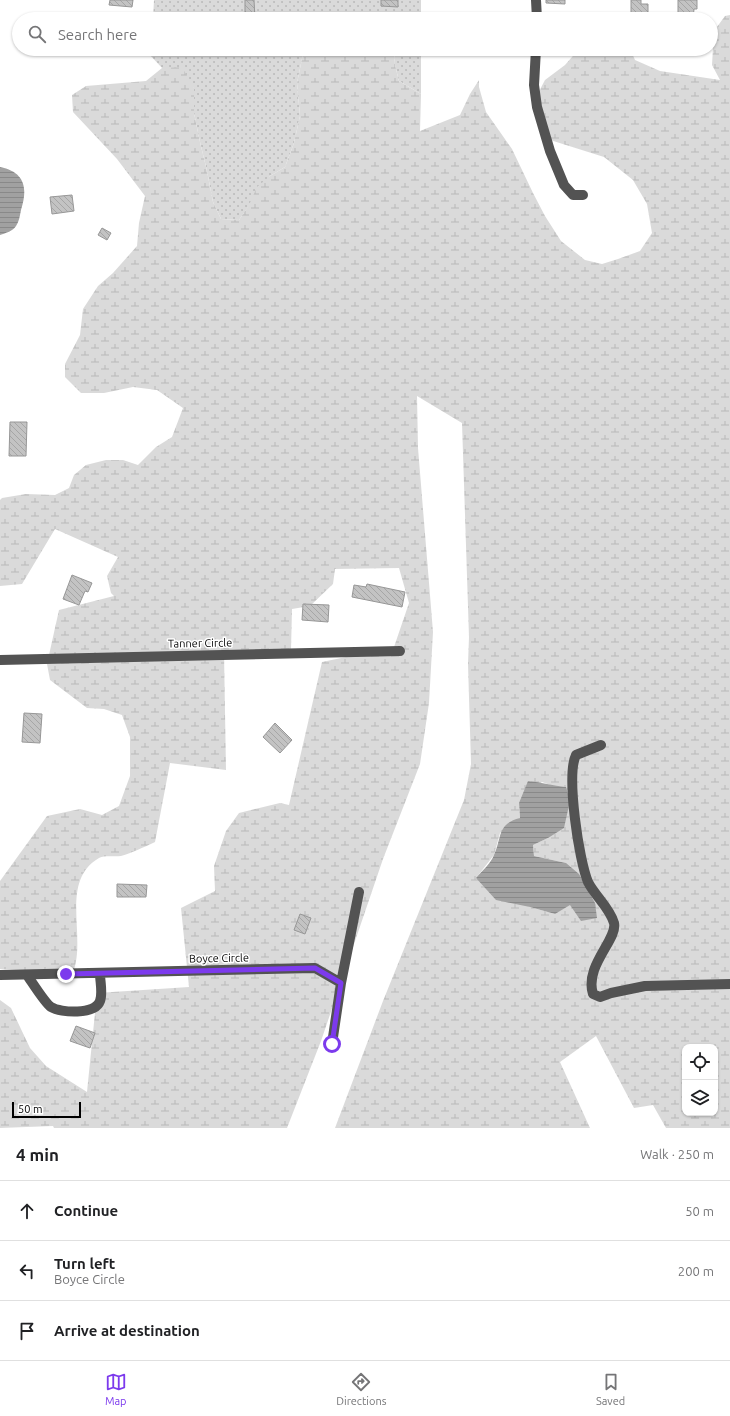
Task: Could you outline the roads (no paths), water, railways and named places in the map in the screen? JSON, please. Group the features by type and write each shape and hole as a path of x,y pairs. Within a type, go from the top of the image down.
{"street":[{"path":"536,0 537,12"},
{"path":"536,56 534,85 537,107 550,151 564,185 573,195 583,195"},
{"name":"Tanner Circle","path":"0,660 400,651"},
{"path":"601,745 576,755 573,769 576,827 583,867 588,882 612,918 614,926 592,975 591,986 593,994 600,997 611,993 645,986 730,984"},
{"path":"332,1044 341,983 359,892"},
{"name":"Boyce Circle","path":"0,975 315,968 341,983"},
{"path":"26,974 50,1006 61,1011 79,1011 90,1009 100,1002 100,973"}]}
